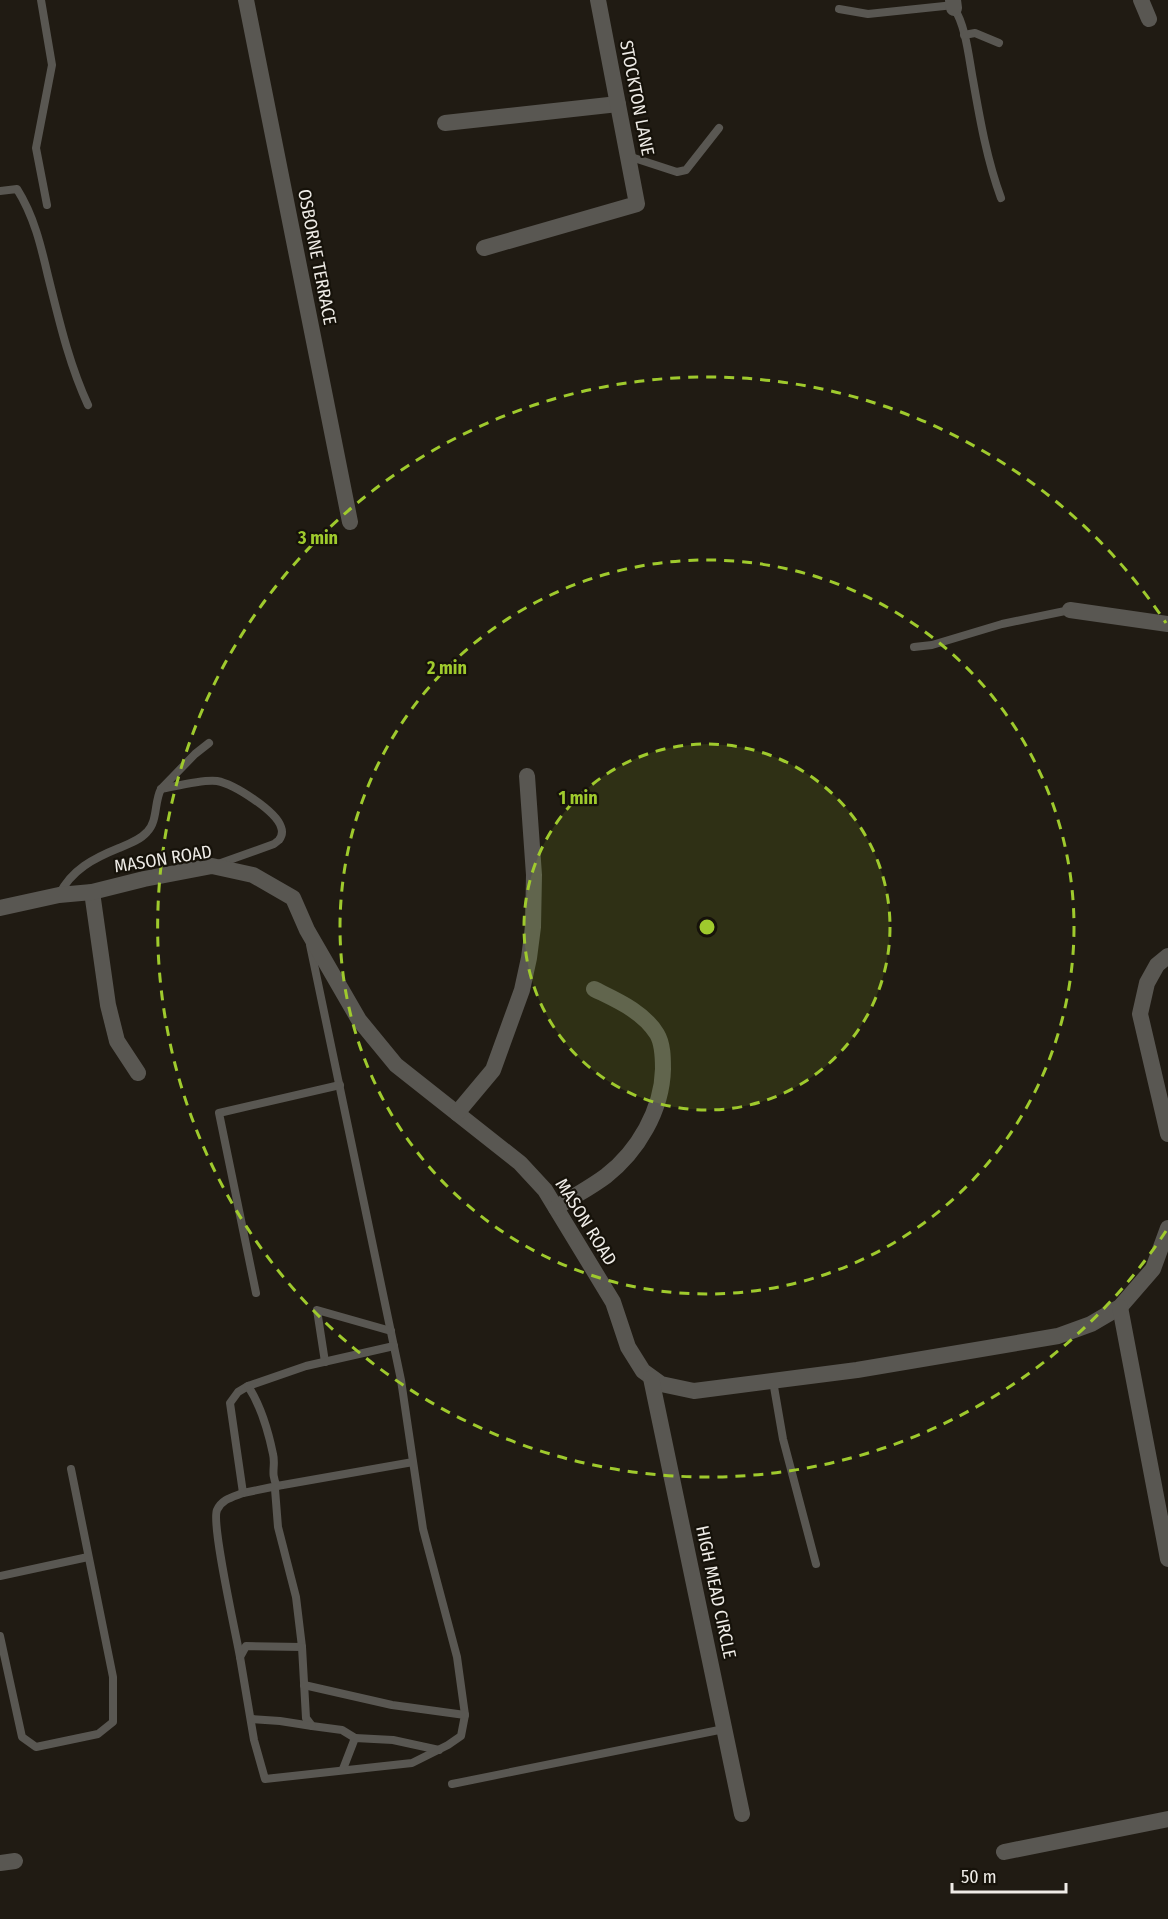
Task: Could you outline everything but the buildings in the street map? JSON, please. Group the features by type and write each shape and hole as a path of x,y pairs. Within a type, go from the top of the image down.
{"street":[{"name":"OSBORNE TERRACE","path":"246,0 350,522"},
{"name":"STOCKTON LANE","path":"484,248 637,204 598,0"},
{"path":"1141,0 1149,19"},
{"path":"445,123 618,104"},
{"path":"1070,610 1168,624"},
{"path":"457,1113 493,1070 522,990 529,958 533,927 534,875 527,776"},
{"name":"MASON ROAD","path":"0,908 92,892 212,866 254,875 293,898 307,930 359,1020 396,1065 520,1163 545,1190 613,1302 628,1347 643,1371 651,1378"},
{"path":"92,892 108,1005 117,1041 138,1073"},
{"path":"1168,956 1157,965 1147,983 1140,1014 1168,1134"},
{"path":"556,1208 607,1175 636,1146 652,1117 662,1084 663,1053 658,1035 638,1014 594,989"},
{"path":"651,1378 661,1384 694,1391 857,1370 1058,1336 1091,1324 1120,1307 1153,1269 1168,1228"},
{"path":"1120,1307 1168,1560"},
{"name":"HIGH MEAD CIRCLE","path":"651,1378 742,1814"},
{"path":"1004,1852 1168,1819"}],"lane":[{"path":"41,0 52,65 36,148 47,205"},
{"path":"839,9 868,14 954,4 964,35 990,166 1001,198"},
{"path":"964,35 975,33 999,43"},
{"path":"628,156 677,172 686,170 719,128"},
{"path":"0,192 18,189 28,207 43,254 67,352 88,405"},
{"path":"914,647 932,645 1002,624 1070,610"},
{"path":"59,896 66,881 86,864 127,845 147,832 154,820 161,789 208,743"},
{"path":"161,789 215,781 228,784 258,803 278,820 282,828 282,835 274,844 212,866"},
{"path":"307,930 394,1346 408,1419 423,1529 457,1657 465,1715 461,1736 440,1750 412,1763 265,1779 254,1740 218,1539 216,1511 225,1500 243,1493 413,1462"},
{"path":"256,1293 219,1113 340,1085"},
{"path":"325,1362 317,1310 391,1331"},
{"path":"243,1493 230,1403 238,1392 248,1386 306,1366 394,1346"},
{"path":"773,1381 783,1439 816,1564"},
{"path":"248,1386 257,1399 266,1428 274,1457 272,1478 277,1486"},
{"path":"0,1636 22,1737 36,1747 98,1734 113,1722 113,1677 70,1469"},
{"path":"277,1486 275,1508 297,1597 306,1718 312,1726"},
{"path":"0,1576 88,1557"},
{"path":"240,1657 246,1646 302,1647"},
{"path":"304,1685 392,1705 465,1715"},
{"path":"252,1719 280,1720 342,1730 355,1738 393,1740 440,1750"},
{"path":"452,1784 724,1729"},
{"path":"343,1769 355,1738"}]}
